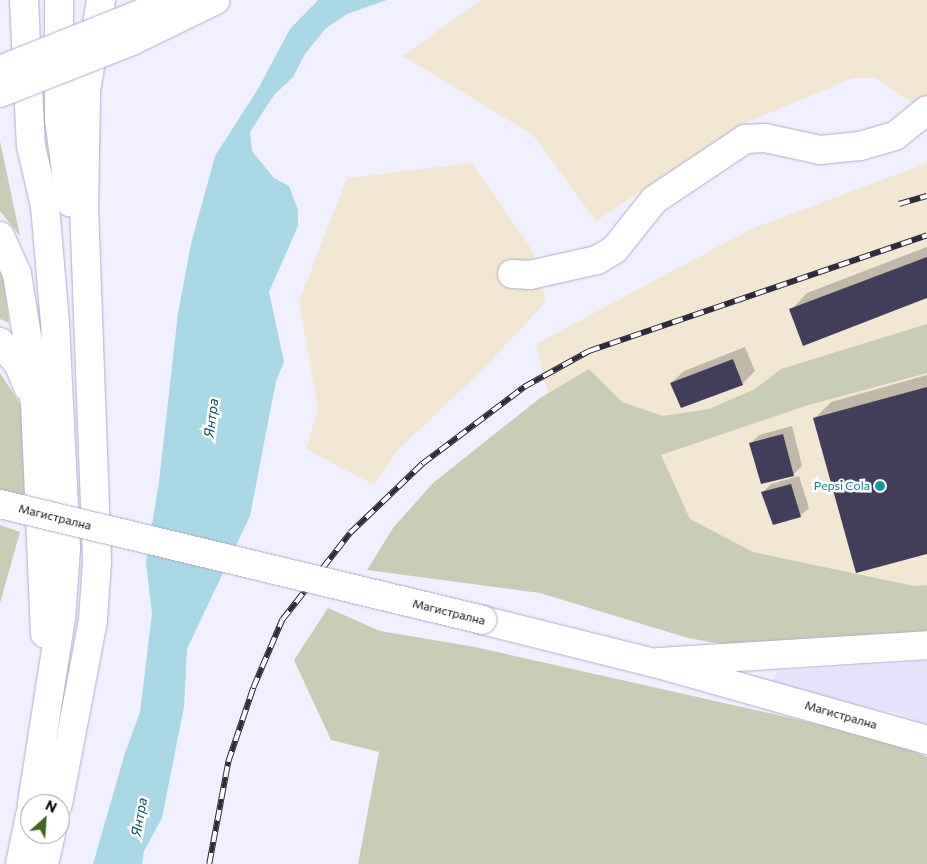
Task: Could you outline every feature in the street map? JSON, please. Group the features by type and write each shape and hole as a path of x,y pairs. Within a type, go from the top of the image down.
{"main road":[{"path":"6,0 8,72 18,124 45,206"},
{"path":"24,0 31,146 45,206 55,322 66,550 61,618 49,707 34,794"},
{"path":"59,0 60,119 90,350"},
{"path":"60,794 81,690 94,610 97,561 84,211 86,90 100,0"},
{"path":"0,70 175,0"},
{"path":"0,93 132,41 216,0"},
{"path":"512,274 530,276 597,260 615,249 654,200 746,139 765,138 820,150 860,146 895,136 927,110"},
{"path":"0,236 17,274 35,404 49,707"},
{"path":"0,342 19,365 35,404"},
{"name":"Магистрална","path":"0,504 655,663 927,740"},
{"path":"655,663 927,645"},
{"name":"Магистрална","path":"896,730 927,746"},
{"path":"20,864 24,844"},
{"path":"44,864 49,844"}],"shaded area":[{"path":"481,0 927,0 927,113 876,78 853,78 745,123 596,221 533,135 403,56"},
{"path":"472,163 532,250 546,302 482,370 396,452 374,485 306,449 318,409 299,301 347,178"},
{"path":"927,163 927,599 691,589 567,469 536,344 751,229"},
{"path":"927,661 927,725 895,713 766,689 778,671"}],"green space":[{"path":"0,141 20,236 0,211"},
{"path":"0,268 3,275 9,323 0,319"},
{"path":"927,324 927,373 805,406 661,455 690,519 753,552 914,586 927,585 927,638 761,651 688,638 540,593 367,570 393,528 433,483 540,398 589,369 622,402 663,416 709,409 755,389 781,369"},
{"path":"0,373 23,408 25,497 0,489"},
{"path":"0,525 20,532 0,603"},
{"path":"328,608 380,631 475,647 889,740 927,757 927,864 358,864 379,752 331,740 294,660"}],"water":[{"name":"Янтра","path":"318,0 387,0 347,14 326,28 305,54 293,77 274,95 250,132 252,151 274,178 289,186 298,210 298,226 269,292 284,362 276,381 250,516 187,649 184,707 162,818 144,851 142,864 93,864 125,753 140,712 152,614 146,562 159,482 178,313 191,244 215,156 258,89 290,29"}],"building":[{"path":"927,257 927,298 803,346 789,309"},
{"path":"733,359 743,385 681,408 670,383"},
{"name":"Pepsi Cola","path":"927,387 927,554 856,573 813,418"},
{"path":"783,434 794,476 761,484 749,443"},
{"path":"791,484 801,517 773,525 761,492"}],"railway":[{"path":"899,204 927,196"},
{"path":"209,864 228,762 253,688 282,620 350,533 422,464 524,387 589,351 927,235"}],"place":[{"name":"Pepsi Cola","path":"880,486"}]}
